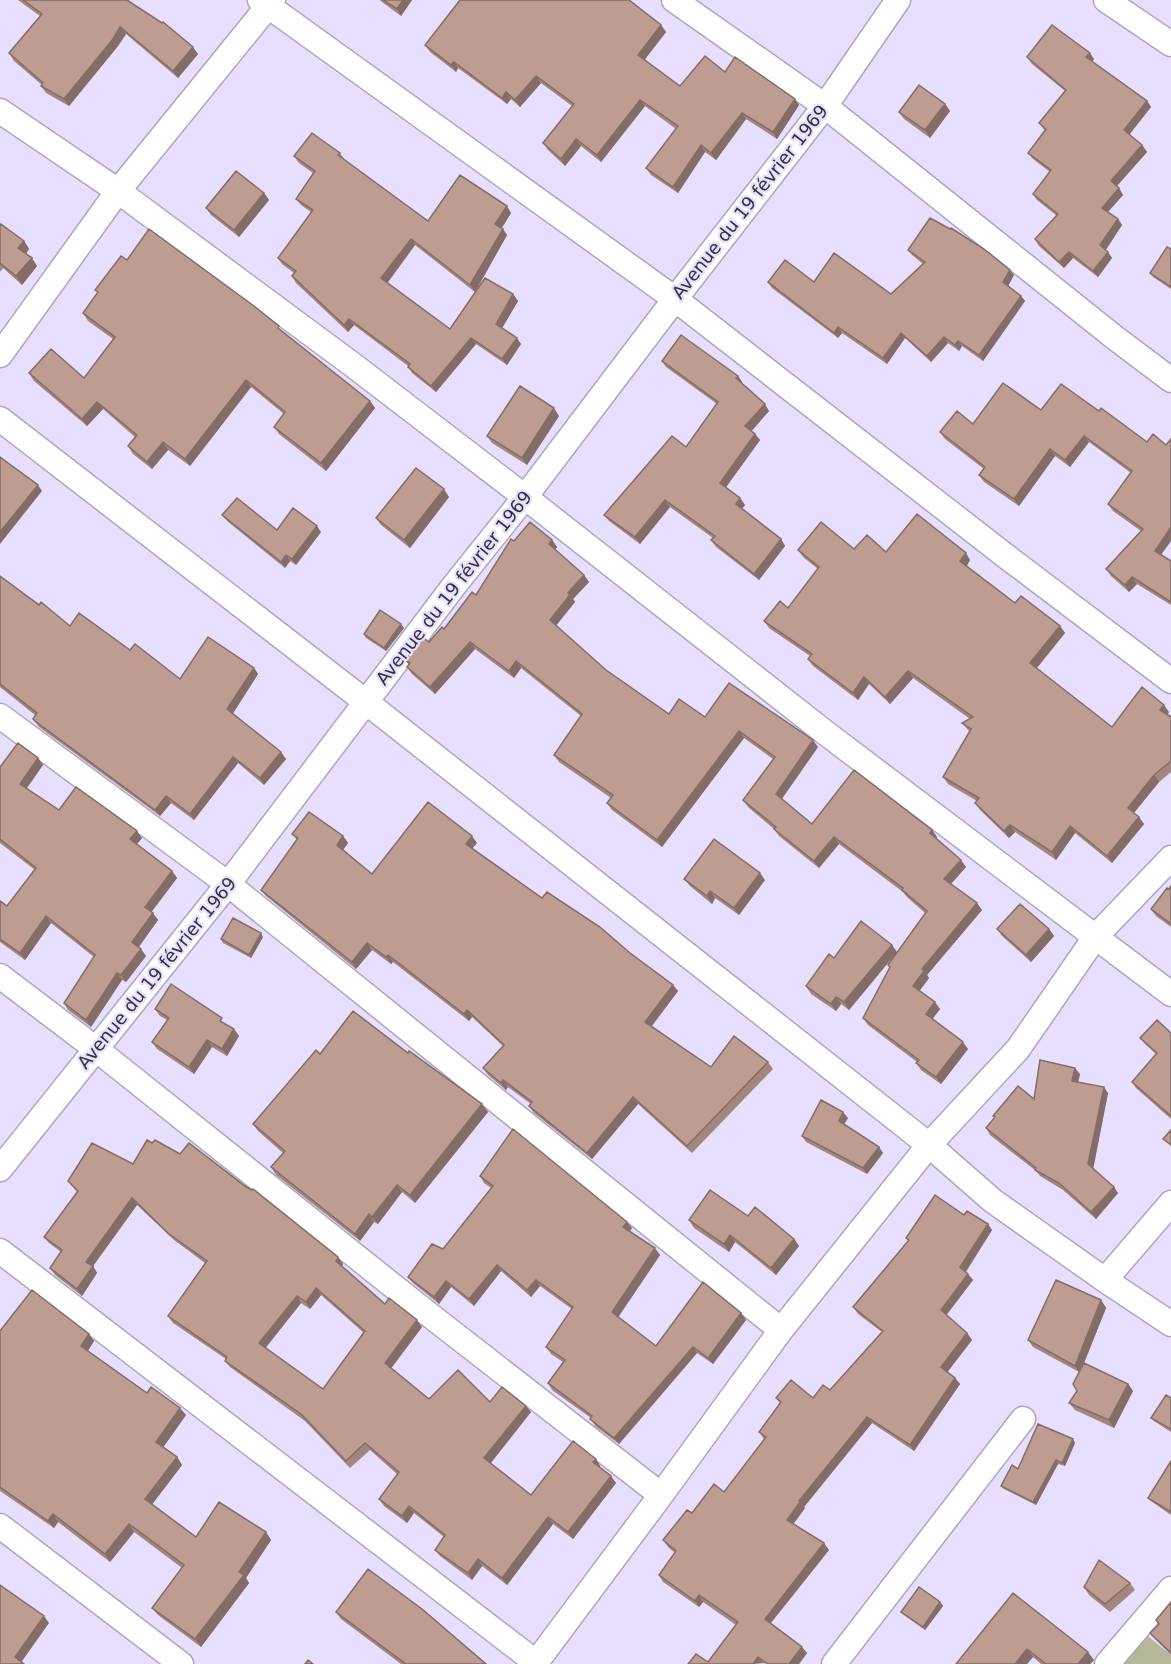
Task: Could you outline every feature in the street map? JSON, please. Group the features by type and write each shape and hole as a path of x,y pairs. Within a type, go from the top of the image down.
{"street":[{"path":"674,0 825,106 1171,380"},
{"name":"Avenue du 19 février 1969","path":"0,1169 228,885 453,587 525,497 825,106 898,0"},
{"path":"1106,0 1171,44"},
{"path":"0,355 118,191 267,2 675,299 1007,557 1171,681"},
{"path":"0,111 118,191 353,365 827,734 1171,994"},
{"path":"0,419 366,702 928,1145 993,1201 1105,1281 1171,1324"},
{"path":"0,716 228,885 781,1330"},
{"path":"0,1251 537,1663 781,1330 928,1145 1018,1049 1095,936 1171,858"},
{"path":"0,976 96,1049 661,1496"},
{"path":"1105,1281 1171,1203"},
{"path":"834,1664 1023,1419"},
{"path":"0,1526 181,1664"},
{"path":"1107,1664 1171,1589"}],"green space":[{"path":"1145,1634 1171,1655 1171,1664 1120,1664"}],"building":[{"path":"23,0 127,0 163,22 193,47 173,71 120,27 113,39 64,99 41,86 43,83 9,53 42,14"},
{"path":"383,0 403,0 397,9"},
{"path":"460,0 629,0 661,25 638,55 680,86 705,56 725,72 735,57 795,99 773,132 742,113 711,153 701,145 673,187 646,168 678,126 640,100 597,155 576,139 561,159 543,143 574,104 536,76 515,100 506,92 502,98 454,62 451,65 425,45"},
{"path":"1052,25 1090,53 1086,57 1147,101 1124,130 1142,145 1111,181 1119,188 1102,208 1118,219 1100,245 1108,252 1093,271 1069,252 1059,262 1035,239 1058,214 1033,194 1051,170 1028,153 1046,129 1039,123 1066,90 1027,57"},
{"path":"919,85 945,104 925,130 899,112"},
{"path":"312,133 340,153 338,155 428,221 460,175 507,206 495,224 503,229 470,285 411,239 381,278 450,329 485,278 513,294 496,324 517,338 502,359 471,338 431,386 408,367 410,364 349,319 344,325 292,276 296,271 278,258 313,210 296,199 315,171 294,156"},
{"path":"236,171 264,193 234,230 206,208"},
{"path":"930,218 984,249 1010,270 1003,282 1021,296 979,355 958,341 955,345 944,337 927,356 901,333 883,358 838,327 834,333 768,282 785,260 814,282 834,253 891,294 925,262 908,250"},
{"path":"1,224 24,241 18,248 32,258 16,276 0,263"},
{"path":"149,229 254,306 279,326 278,328 370,401 321,463 274,427 285,412 246,380 185,459 163,442 147,462 128,446 137,435 97,402 82,419 29,373 51,349 84,378 115,337 83,313 98,292 95,290 121,256 127,260"},
{"path":"1167,247 1171,249 1171,287 1150,273"},
{"path":"681,335 738,376 736,378 765,404 745,426 755,434 720,483 740,498 736,504 781,539 754,574 711,540 715,536 665,500 635,537 604,515 672,436 686,447 718,402 662,361"},
{"path":"1003,383 1041,410 1061,384 1099,411 1101,408 1147,442 1153,434 1166,445 1171,439 1171,527 1155,551 1171,561 1171,602 1132,577 1125,585 1106,569 1143,529 1108,504 1132,471 1084,436 1065,460 1050,449 1014,499 979,475 985,467 940,432 957,411 973,424"},
{"path":"520,386 554,408 522,458 487,436"},
{"path":"0,457 38,485 0,532"},
{"path":"416,468 444,489 404,540 376,518"},
{"path":"237,498 277,530 293,508 317,526 292,559 286,555 281,562 222,515"},
{"path":"917,514 966,553 960,561 1015,603 1021,596 1060,626 1030,663 1112,727 1142,687 1164,705 1160,710 1171,717 1171,761 1154,775 1128,808 1139,817 1107,856 1070,826 1052,852 1010,825 1004,831 975,803 979,798 943,777 971,729 962,723 973,717 908,671 885,697 864,677 853,693 808,659 812,654 764,621 780,601 788,608 819,567 798,550 821,522 854,549 867,535 886,552"},
{"path":"530,522 552,540 549,544 584,575 568,593 570,595 550,620 606,670 669,714 679,699 705,717 729,683 813,740 776,794 812,824 854,770 932,830 930,833 961,860 944,879 977,903 922,969 924,971 913,986 935,1002 926,1014 963,1042 936,1077 916,1063 919,1060 863,1018 890,967 888,965 927,911 902,890 903,888 834,837 814,861 743,800 775,757 739,731 657,840 607,803 613,795 554,755 582,714 516,661 509,671 470,642 430,687 407,667 410,663 405,660 422,637 429,642 442,627 444,629 472,592 476,595 511,539 514,541"},
{"path":"0,576 39,605 41,602 70,626 79,613 130,650 135,644 180,679 208,637 254,668 227,709 281,752 260,778 233,757 190,814 166,796 155,810 35,721 33,719 37,713 0,684"},
{"path":"380,610 401,624 384,648 364,634"},
{"path":"18,743 38,758 20,784 59,810 76,787 137,831 130,839 172,871 145,907 153,913 132,942 141,949 121,975 117,973 86,1020 64,1003 95,955 46,916 20,953 0,939 0,901 7,906 36,868 0,839 0,767"},
{"path":"428,802 472,836 466,844 542,898 547,892 600,927 673,985 645,1022 711,1067 734,1036 768,1062 687,1146 633,1097 587,1153 529,1106 532,1102 503,1080 501,1083 483,1068 504,1045 467,1010 464,1014 388,955 386,957 367,943 352,962 261,890 298,838 292,834 309,812 343,836 337,845 372,874"},
{"path":"714,839 760,873 734,908 710,891 707,896 684,879"},
{"path":"1171,886 1171,924 1151,909"},
{"path":"1020,904 1049,929 1026,955 997,929"},
{"path":"233,918 261,933 249,955 221,939"},
{"path":"861,921 892,945 844,1002 836,997 831,1004 806,986 829,954 834,958"},
{"path":"171,984 222,1018 220,1021 234,1029 222,1049 207,1040 189,1067 152,1042 169,1018 155,1009"},
{"path":"353,1011 408,1053 409,1051 482,1104 410,1195 397,1185 372,1217 369,1214 355,1234 271,1167 285,1151 253,1124 316,1050 320,1054"},
{"path":"1157,1020 1171,1033 1171,1116 1132,1082 1157,1053 1140,1038"},
{"path":"1040,1060 1075,1068 1072,1081 1104,1087 1088,1164 1114,1187 1091,1212 1059,1183 1035,1170 1036,1168 986,1128 1018,1086 1034,1099"},
{"path":"821,1100 843,1112 839,1121 879,1147 863,1168 802,1136"},
{"path":"513,1129 627,1222 623,1227 655,1248 612,1312 656,1346 703,1282 741,1313 708,1358 693,1347 614,1438 590,1419 592,1416 548,1383 565,1360 546,1347 573,1307 536,1280 527,1290 497,1265 469,1299 446,1281 434,1297 408,1277 432,1244 443,1249 493,1186 480,1176"},
{"path":"1171,1130 1171,1145 1163,1139"},
{"path":"147,1140 152,1143 155,1140 180,1154 189,1143 245,1186 253,1189 338,1257 336,1261 385,1304 389,1298 417,1320 385,1363 429,1399 458,1370 490,1402 502,1387 526,1406 484,1458 531,1495 573,1441 596,1459 593,1462 611,1476 568,1532 548,1517 502,1578 478,1559 468,1573 435,1550 445,1535 409,1506 402,1516 379,1499 399,1472 365,1443 346,1461 301,1414 225,1361 227,1357 168,1316 207,1261 169,1234 132,1198 86,1262 93,1266 77,1289 50,1268 62,1250 44,1237 78,1191 68,1181 92,1143 133,1164","holes":["316,1288 365,1331 323,1389 259,1343 297,1296 306,1302"]},
{"path":"710,1190 748,1216 755,1207 794,1239 771,1268 730,1235 724,1244 689,1220"},
{"path":"935,1195 964,1215 967,1211 988,1224 960,1267 968,1274 941,1310 967,1333 941,1367 955,1378 910,1445 867,1417 799,1501 787,1520 824,1543 765,1619 802,1647 789,1664 768,1664 758,1657 753,1664 688,1664 696,1654 708,1662 738,1622 699,1595 695,1601 659,1575 676,1551 663,1540 687,1510 692,1513 714,1484 724,1492 766,1437 759,1432 781,1402 776,1398 791,1380 813,1398 823,1385 830,1390 883,1331 853,1307 909,1240 906,1238"},
{"path":"1056,1280 1101,1300 1075,1366 1028,1340"},
{"path":"32,1290 89,1334 81,1346 147,1393 151,1387 180,1408 156,1442 177,1457 145,1499 196,1537 219,1502 266,1532 239,1572 244,1575 195,1639 152,1608 184,1565 129,1524 105,1554 53,1514 48,1521 0,1487 0,1331"},
{"path":"1084,1363 1128,1384 1109,1420 1069,1403 1077,1391 1073,1384"},
{"path":"1166,1395 1171,1398 1171,1429 1151,1418"},
{"path":"1038,1424 1073,1439 1062,1463 1056,1460 1033,1502 1001,1486 1012,1465 1018,1469"},
{"path":"1171,1461 1171,1512 1148,1498"},
{"path":"1099,1560 1130,1583 1105,1604 1084,1587"},
{"path":"368,1569 422,1609 486,1664 406,1664 336,1612"},
{"path":"0,1585 44,1616 15,1657 24,1664 0,1664"},
{"path":"919,1587 940,1602 923,1627 901,1612"},
{"path":"1013,1593 1088,1652 1078,1664 1046,1664 1027,1649 1015,1664 956,1664"},
{"path":"1171,1602 1171,1653 1150,1633 1159,1624 1156,1620"}]}
